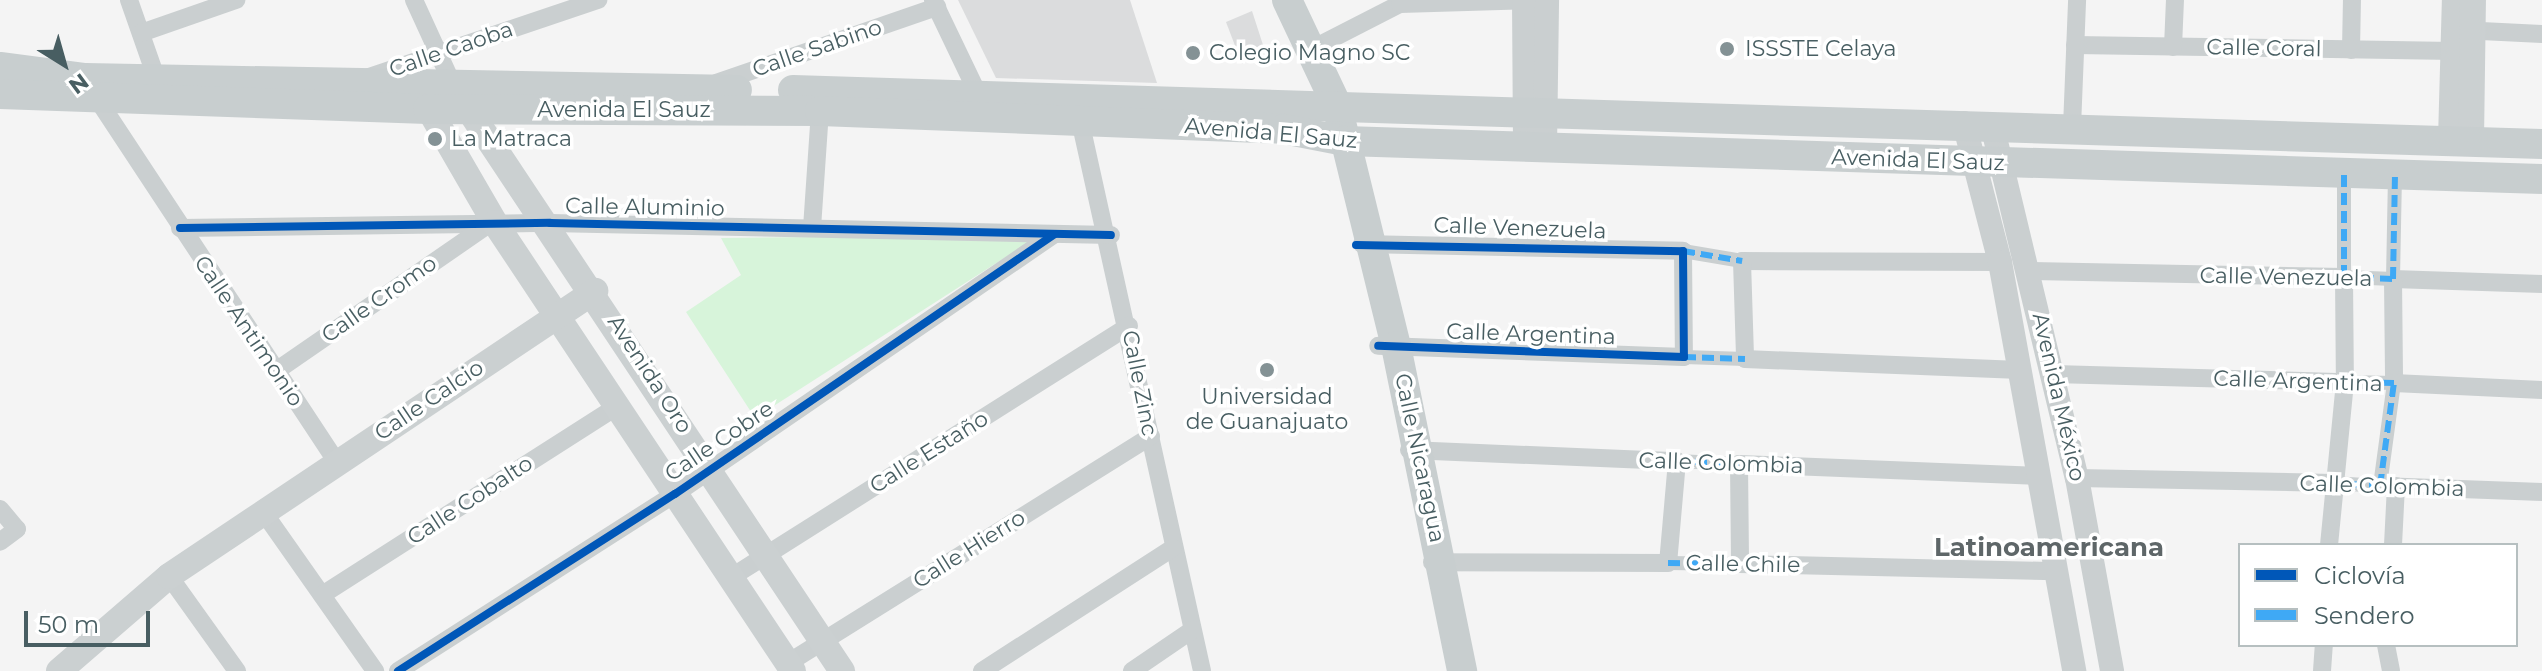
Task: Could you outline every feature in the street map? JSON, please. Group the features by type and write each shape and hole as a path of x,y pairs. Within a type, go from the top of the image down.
{"main road":[{"name":"Calle Nicaragua","path":"1287,0 1328,100 1462,671"},
{"path":"2455,0 2460,37 2461,139"},
{"path":"2460,37 2473,0"},
{"name":"Avenida El Sauz","path":"0,67 91,89 428,109 820,111 1078,108 1328,100 1533,116 1978,124 2542,144"},
{"name":"Avenida El Sauz","path":"0,94 91,89 157,80 451,81 696,89 977,92 1078,108 1283,129 1338,141 2542,179"},
{"name":"Avenida Oro","path":"451,81 467,109 550,223 842,671"},
{"name":"Avenida Oro","path":"414,82 489,226 557,314 791,667"},
{"name":"Calle Calcio","path":"59,671 169,576 262,510 595,291"},
{"name":"Calle Nicaragua","path":"1436,562 1444,671"}],"street":[{"path":"129,0 157,80"},
{"path":"141,33 236,0"},
{"path":"414,0 451,81"},
{"name":"Calle Caoba","path":"351,83 598,0"},
{"path":"2072,127 2077,0"},
{"path":"2173,47 2175,0"},
{"path":"2351,50 2352,0"},
{"path":"1308,51 1400,2 1532,1 1535,147"},
{"path":"935,4 977,92"},
{"name":"Calle Sabino","path":"696,89 935,4"},
{"name":"Calle Coral","path":"2075,45 2351,50 2460,37 2542,34"},
{"name":"Calle Antimonio","path":"91,89 337,462"},
{"name":"Calle Zinc","path":"1078,108 1111,235 1173,548 1202,671"},
{"path":"812,228 820,111"},
{"name":"Avenida México","path":"1978,124 2074,671"},
{"name":"Avenida México","path":"1986,162 2030,271 2077,478 2112,671"},
{"path":"2393,543 2388,486 2394,383 2395,174"},
{"path":"2329,543 2345,382 2344,175"},
{"name":"Calle Aluminio","path":"180,228 550,223 1111,235"},
{"name":"Calle Cromo","path":"276,371 489,226"},
{"name":"Calle Cobre","path":"398,671 675,494 1055,234"},
{"name":"Calle Venezuela","path":"1364,244 1683,251 1742,261 2000,262"},
{"path":"1683,251 1684,357"},
{"path":"1742,261 1745,359"},
{"name":"Calle Venezuela","path":"2030,271 2542,284"},
{"name":"Calle Estaño","path":"730,578 1129,326"},
{"name":"Calle Argentina","path":"1387,346 2020,370"},
{"name":"Calle Argentina","path":"2054,374 2542,390"},
{"name":"Calle Cobalto","path":"322,595 619,405"},
{"name":"Calle Hierro","path":"791,667 822,641 1151,436"},
{"name":"Calle Colombia","path":"1409,450 2040,476"},
{"path":"1668,563 1677,461"},
{"path":"1739,464 1740,564"},
{"name":"Calle Colombia","path":"2077,478 2333,483 2542,492"},
{"path":"0,509 17,529 0,542"},
{"path":"262,510 375,671"},
{"path":"982,671 1173,548"},
{"name":"Calle Chile","path":"1436,562 1740,564 2056,571"},
{"path":"169,576 237,671"},
{"path":"1132,671 1192,630"},
{"path":"2322,671 2324,647"},
{"path":"2386,647 2391,671"}],"green space":[{"path":"1040,235 755,418 686,312 741,275 721,238"}],"building":[{"path":"958,0 1130,0 1157,83 996,78"},
{"path":"1252,11 1264,48 1242,64 1226,22"}],"marked path":[{"path":"2344,175 2344,277 2393,279 2395,174"},
{"path":"1683,251 1742,261"},
{"path":"1684,357 1745,359"},
{"path":"2333,483 2380,486 2394,383 2345,382"},
{"path":"1677,461 1739,464"},
{"path":"1668,563 1740,564"}],"cycle path":[{"path":"180,228 550,223 1111,235"},
{"path":"398,671 675,494 1055,234"},
{"path":"1356,245 1683,251 1684,357 1378,346"}],"place":[{"name":"ISSSTE Celaya","path":"1727,49"},
{"name":"Colegio Magno SC","path":"1193,53"},
{"name":"La Matraca","path":"435,139"},
{"name":"Universidad de Guanajuato","path":"1267,370"}],"district":[{"name":"Latinoamericana","path":"2049,548"}]}
